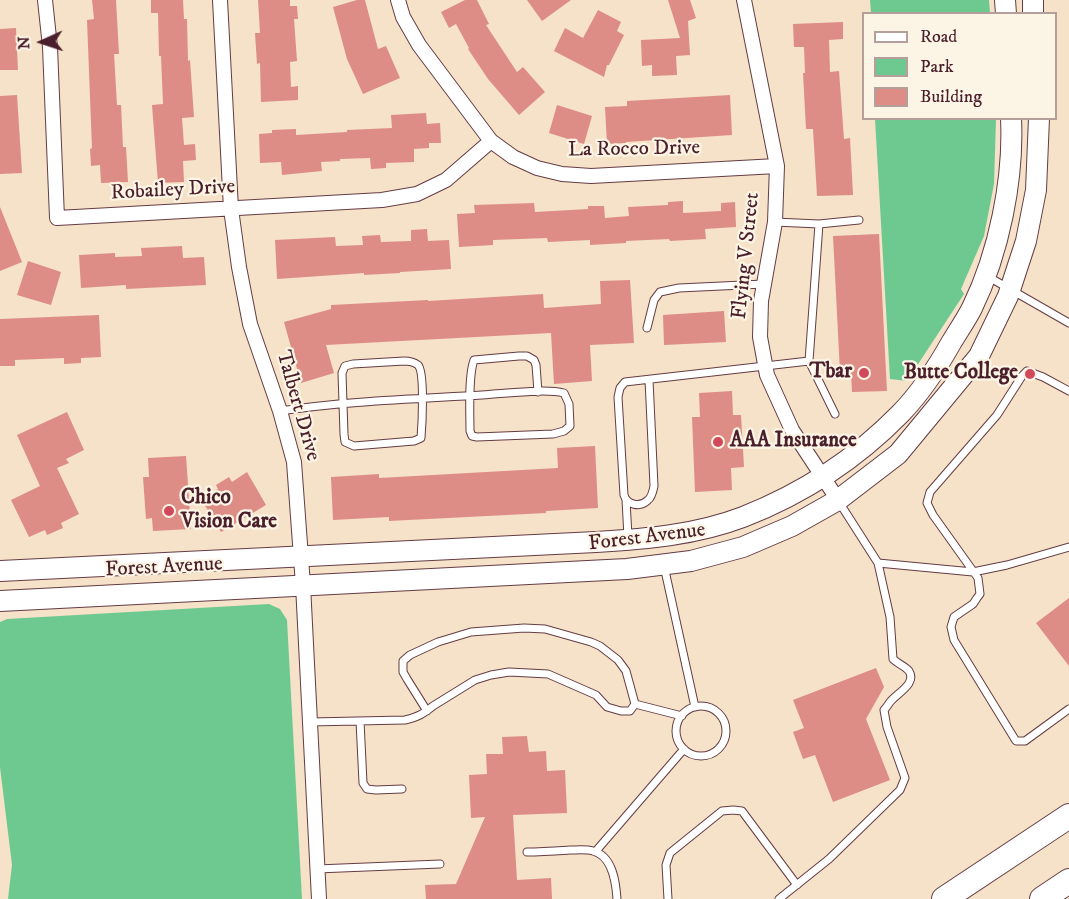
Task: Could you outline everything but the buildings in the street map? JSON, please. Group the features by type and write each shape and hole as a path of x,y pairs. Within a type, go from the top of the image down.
{"highway":[{"path":"1009,856 1069,807"},
{"path":"944,899 1069,816"},
{"path":"1042,899 1069,881"}],"street":[{"name":"Robailey Drive","path":"45,0 50,47 57,218 382,200 417,194 446,180 491,141"},
{"name":"Talbert Drive","path":"220,0 231,209 239,267 250,324 280,411 294,462 303,585 319,899"},
{"name":"La Rocco Drive","path":"398,0 403,17 419,45 491,141 513,158 537,168 562,174 591,176 777,166"},
{"name":"Flying V Street","path":"744,0 777,166 775,222 761,300 760,337 765,367 792,430 838,500"},
{"name":"Forest Avenue","path":"0,571 629,540 694,531 742,517 822,477 867,444 902,412 934,372 972,308 996,247 1009,184 1011,120"},
{"name":"Forest Avenue","path":"0,602 627,569 691,561 743,547 792,526 838,500 898,454 979,356 1011,289 1026,241 1036,190 1039,120"}],"lane":[{"path":"775,222 819,224 858,220"},
{"path":"819,224 808,361 835,414"},
{"path":"985,275 1069,323"},
{"path":"647,328 654,300 660,292 679,288 764,284"},
{"path":"280,411 323,405 343,404 470,396 538,392 555,391 564,393 570,404 570,426 564,431 553,434 472,436 470,396 474,360 527,356 534,360 536,365 538,392"},
{"path":"410,361 418,365 421,371 422,399 421,438 414,441 354,446 345,442 342,373 345,366 410,361"},
{"path":"629,540 618,397 620,388 625,382 808,361"},
{"path":"1069,391 1027,371 997,415 930,492 927,503 978,578 980,594 973,604 954,617 951,627 954,640 1016,741 1025,741 1069,709"},
{"path":"626,501 631,504 644,503 648,500 654,486 649,380"},
{"path":"779,899 829,859 900,790 905,778 887,727 884,710 908,685 911,680 910,673 906,667 893,659 890,617 878,563 838,500"},
{"path":"878,563 973,572 1069,547"},
{"path":"664,564 695,707"},
{"path":"426,711 403,672 403,661 410,655 438,642 471,632 524,628 545,629 600,646 618,660 626,671 635,705"},
{"path":"310,722 405,720 420,717 475,680 510,672 548,674 596,695 607,707 621,711 630,711 635,705"},
{"path":"635,705 682,716"},
{"path":"703,706 718,713 726,728 723,743 711,754 703,756 695,755 684,749 677,739 678,723 688,710 695,707 703,706"},
{"path":"360,721 363,783 367,789 402,789"},
{"path":"596,851 684,749"},
{"path":"668,899 666,866 670,853 722,811 742,811 797,885"},
{"path":"527,852 596,851 610,867 615,879 616,899"},
{"path":"317,868 440,864"}],"green space":[{"path":"870,0 989,0 990,12 871,12"},
{"path":"875,120 996,120 994,184 984,236 961,289 964,294 907,381 890,379"},
{"path":"269,604 280,609 287,620 302,899 8,899 12,865 0,767 0,622 7,619"}],"place":[{"name":"Tbar","path":"864,373"},
{"name":"Butte College","path":"1030,374"},
{"name":"AAA Insurance","path":"718,442"},
{"name":"Chico Vision Care","path":"169,511"}]}
